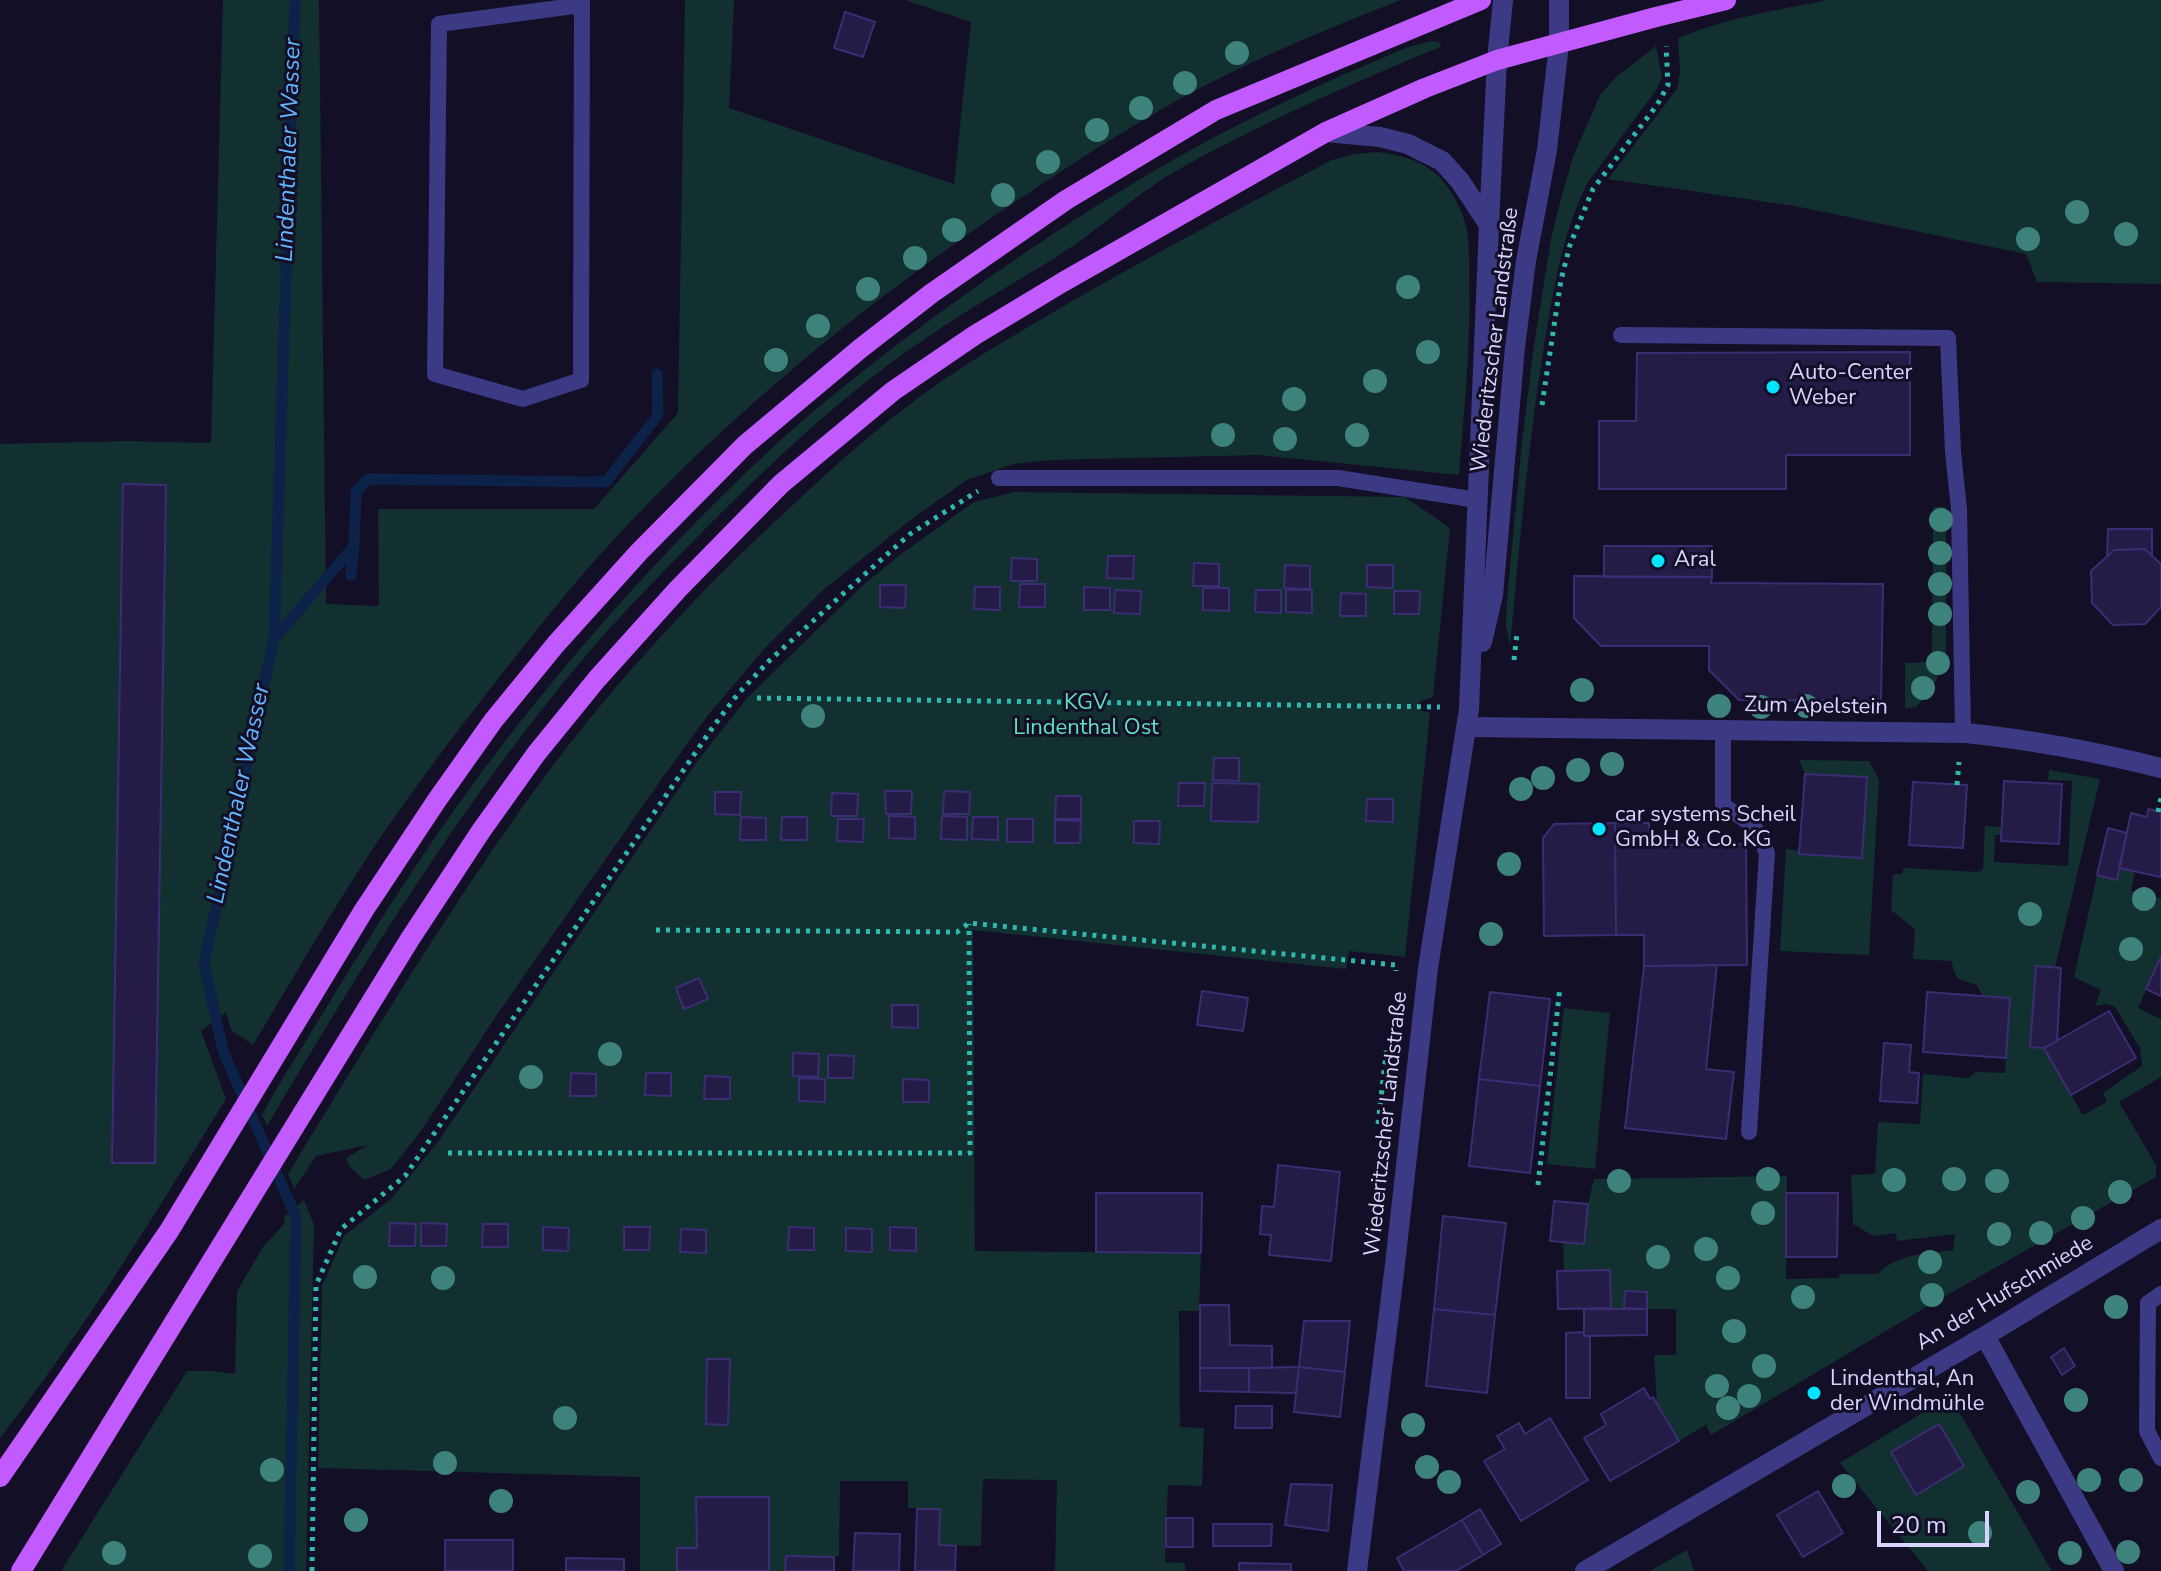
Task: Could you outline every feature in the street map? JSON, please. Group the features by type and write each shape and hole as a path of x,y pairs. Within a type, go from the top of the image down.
{"main road":[{"path":"0,1477 169,1231 364,910 493,721 556,644 639,552 745,445 920,302 1066,200 1216,110 1481,0"},
{"path":"21,1571 410,939 481,831 536,754 597,679 678,589 781,484 893,391 975,335 1326,132 1497,60 1726,0"}],"street":[{"name":"Wiederitzscher Landstraße","path":"1357,1571 1428,968 1468,718 1497,60 1503,0"},
{"name":"Wiederitzscher Landstraße","path":"1471,684 1493,595 1515,347 1526,261 1547,150 1559,44 1559,0"},
{"path":"1326,132 1380,137 1408,144 1442,161 1460,181 1489,225"},
{"name":"Zum Apelstein","path":"1468,718 1723,730 1963,733 2033,740 2161,768"},
{"name":"An der Hufschmiede","path":"1585,1571 2161,1229"},
{"path":"1985,1336 2114,1571"}],"lane":[{"path":"581,3 581,380 523,399 435,374 439,24 581,3"},
{"path":"1621,335 1948,338 1959,509 1963,733"},
{"path":"999,478 1338,478 1477,500"},
{"path":"1723,730 1723,805 1754,826 1767,853 1749,1132"},
{"path":"2161,1294 2148,1303 2147,1431 2161,1458"}],"path":[{"path":"1542,406 1561,280 1570,245 1593,189 1657,105 1668,85 1666,46"},
{"path":"312,1571 316,1285 341,1229 405,1176 737,695 769,661 910,534 999,478"},
{"path":"1514,660 1517,631"},
{"path":"757,698 1468,718"},
{"path":"1957,785 1959,757"},
{"path":"2158,812 2161,798"},
{"path":"448,1153 970,1153 969,923"},
{"path":"656,930 957,932 969,923 1396,965 1395,980"},
{"path":"1538,1185 1560,987"},
{"path":"1378,1124 1387,1042"}],"green space":[{"path":"223,0 319,0 326,604 379,606 378,509 594,509 678,413 685,0 734,0 729,108 954,184 971,22 905,0 1401,0 1301,40 1204,86 1114,138 1027,194 915,273 807,357 655,496 567,593 426,774 348,887 253,1045 231,1030 226,1012 201,1031 226,1099 90,1314 0,1438 0,444 126,441 211,443"},
{"path":"1828,0 2161,0 2161,284 2037,282 2026,254 1795,206 1608,179 1677,89 1680,72 1678,38 1733,20"},
{"path":"1434,41 1441,43 1440,47 1272,121 1159,181 1061,254 909,350 858,388 786,450 632,604 538,714 415,886 267,1126 262,1115 274,1093 401,888 484,769 547,688 614,610 683,535 777,444 841,389 930,320 1031,249 1135,182 1207,141 1305,92 1399,51"},
{"path":"1656,46 1662,77 1657,89 1588,182 1570,224 1558,269 1532,431 1510,646 1506,625 1507,600 1522,442 1534,345 1559,206 1573,157 1600,95 1616,77"},
{"path":"1378,152 1408,158 1435,173 1452,194 1466,226 1469,329 1459,475 1258,455 1051,460 1013,464 967,480 913,518 822,591 765,648 708,715 496,1016 421,1131 391,1169 364,1180 349,1166 346,1158 368,1145 316,1156 294,1189 288,1174 430,944 521,809 583,727 649,649 757,539 882,426 930,389 984,354 1125,271 1332,160"},
{"name":"KGV Lindenthal Ost","path":"1015,492 1405,497 1450,528 1433,697 1419,702 1419,710 1430,713 1405,957 1349,951 1346,969 973,930 975,1251 1201,1253 1199,1311 1179,1311 1180,1427 1204,1428 1202,1486 1168,1485 1165,1562 1185,1563 1185,1571 1055,1571 1057,1480 983,1479 981,1546 939,1545 940,1509 908,1508 908,1481 840,1481 839,1556 786,1556 785,1571 769,1571 768,1497 696,1498 697,1548 677,1571 640,1571 640,1477 318,1468 322,1286 344,1236 392,1198 437,1143 699,759 747,698 862,586 901,554 974,502"},
{"path":"1933,507 1946,507 1946,654 1927,695 1916,707 1905,708 1905,663 1932,662"},
{"path":"1799,760 1869,761 1879,780 1869,955 1780,951 1786,849 1800,851 1800,854 1862,858 1867,777 1805,774"},
{"path":"2049,770 2100,779 2055,967 2037,967 2030,1047 2044,1048 2083,1115 2107,1102 2103,1093 2142,1066 2140,1048 2115,1007 2107,1004 2095,1006 2101,990 2074,977 2097,875 2116,879 2119,867 2135,871 2131,891 2161,898 2161,957 2138,1008 2161,1019 2161,1077 2119,1102 2156,1165 2156,1177 1933,1303 1711,1435 1706,1425 1679,1441 1657,1404 1654,1355 1676,1355 1676,1309 1647,1309 1647,1292 1625,1291 1624,1308 1611,1308 1610,1270 1564,1271 1563,1242 1584,1244 1594,1179 1787,1176 1786,1279 1878,1274 1903,1258 1953,1250 1955,1234 1897,1241 1896,1233 1873,1236 1853,1224 1851,1175 1875,1174 1878,1122 1920,1124 1923,1074 1968,1078 1976,1072 2005,1073 2010,998 1982,995 1977,985 1957,976 1952,961 1913,959 1915,929 1891,910 1893,874 1902,874 1904,868 1978,872 1983,869 1985,826 2002,827 2001,835 1995,835 1994,862 2068,866 2072,781 2048,780"},
{"path":"1564,1008 1610,1013 1595,1169 1547,1164"},
{"path":"304,1200 314,1225 306,1571 61,1571 187,1371 235,1374 237,1291 263,1247 284,1224 285,1216"},
{"path":"1945,1399 1955,1405 2052,1571 1928,1571 1840,1463"},
{"path":"1687,1550 1694,1571 1650,1571"}],"building":[{"path":"845,12 875,22 863,57 834,48"},
{"name":"Auto-Center Weber","path":"1910,352 1910,455 1786,455 1786,489 1599,489 1599,421 1636,421 1637,353"},
{"path":"123,484 166,485 155,1163 112,1163"},
{"path":"2108,529 2152,529 2152,556 2145,549 2114,550 2107,556"},
{"name":"Aral","path":"1604,546 1712,546 1712,577 1604,577"},
{"path":"2145,549 2161,564 2161,607 2145,624 2113,625 2092,603 2091,571 2114,550"},
{"path":"1108,556 1134,556 1133,579 1107,578"},
{"path":"1012,558 1037,559 1037,581 1011,581"},
{"path":"1194,563 1219,564 1219,586 1193,586"},
{"path":"1285,565 1310,566 1310,589 1284,588"},
{"path":"1367,565 1393,565 1393,588 1367,587"},
{"name":"Aral","path":"1574,576 1712,577 1711,583 1883,584 1881,701 1739,700 1709,670 1709,646 1601,646 1574,618"},
{"path":"1020,584 1045,584 1045,607 1019,607"},
{"path":"880,585 906,585 905,608 880,607"},
{"path":"975,587 1000,587 1000,610 974,609"},
{"path":"1084,587 1110,588 1110,610 1084,610"},
{"path":"1203,588 1229,588 1229,611 1203,610"},
{"path":"1115,590 1141,591 1140,614 1114,613"},
{"path":"1256,590 1281,590 1281,613 1255,612"},
{"path":"1286,590 1312,590 1312,613 1286,612"},
{"path":"1394,591 1420,591 1419,614 1394,614"},
{"path":"1341,593 1366,594 1366,616 1340,616"},
{"path":"1214,758 1239,758 1239,781 1213,780"},
{"path":"1805,774 1867,777 1862,858 1799,854"},
{"path":"2004,781 2062,784 2059,844 2001,841"},
{"path":"1913,782 1967,785 1963,848 1909,845"},
{"path":"1179,783 1205,783 1204,806 1178,806"},
{"path":"1212,783 1259,784 1258,822 1211,821"},
{"path":"885,791 912,791 911,814 886,814"},
{"path":"944,791 970,792 969,814 943,814"},
{"path":"715,792 741,792 740,815 715,814"},
{"path":"832,793 858,794 857,816 831,816"},
{"path":"1056,796 1081,796 1081,819 1055,819"},
{"path":"1367,799 1393,799 1393,822 1366,821"},
{"path":"2148,809 2161,812 2161,877 2119,868 2131,813 2147,817"},
{"path":"889,816 915,817 915,839 889,838"},
{"path":"942,816 967,817 967,840 941,839"},
{"path":"741,817 766,818 766,840 740,840"},
{"path":"782,817 807,817 807,840 781,840"},
{"path":"973,817 998,817 998,840 972,839"},
{"path":"838,819 864,819 863,842 837,841"},
{"path":"1007,819 1033,819 1033,842 1007,842"},
{"path":"1055,820 1081,821 1080,843 1055,843"},
{"path":"1134,821 1160,821 1159,844 1134,843"},
{"path":"1615,823 1649,823 1649,845 1746,844 1747,965 1644,966 1644,935 1616,935"},
{"path":"1615,823 1616,935 1544,936 1543,838 1554,824"},
{"path":"2108,828 2127,833 2117,880 2097,875"},
{"path":"2161,957 2161,996 2146,989"},
{"path":"1717,965 1706,1069 1734,1072 1726,1139 1625,1128 1644,966"},
{"path":"2036,966 2061,968 2057,1041 2044,1048 2030,1047"},
{"path":"699,978 708,999 684,1009 676,988"},
{"path":"1202,991 1248,998 1243,1031 1197,1025"},
{"path":"1490,992 1550,999 1540,1086 1479,1079"},
{"path":"1927,992 2010,998 2006,1058 1923,1052"},
{"path":"892,1005 918,1005 918,1028 892,1027"},
{"path":"2109,1011 2136,1058 2071,1095 2044,1048"},
{"path":"1884,1043 1911,1045 1909,1072 1919,1073 1917,1103 1880,1101"},
{"path":"793,1053 819,1054 818,1077 793,1076"},
{"path":"828,1055 854,1056 853,1078 828,1078"},
{"path":"571,1073 596,1074 596,1096 570,1096"},
{"path":"646,1073 671,1073 671,1096 645,1095"},
{"path":"705,1076 730,1077 730,1099 704,1099"},
{"path":"799,1078 825,1079 825,1102 799,1101"},
{"path":"903,1079 929,1080 929,1102 903,1102"},
{"path":"1479,1079 1540,1086 1530,1173 1469,1166"},
{"path":"1278,1165 1340,1172 1331,1261 1269,1255 1271,1235 1260,1234 1262,1206 1274,1207"},
{"path":"1096,1193 1202,1193 1201,1253 1096,1252"},
{"path":"1786,1193 1838,1193 1837,1257 1786,1257"},
{"path":"1554,1201 1588,1204 1584,1244 1550,1241"},
{"path":"1443,1216 1506,1223 1495,1315 1434,1309"},
{"path":"390,1223 416,1224 415,1246 389,1246"},
{"path":"421,1223 447,1224 446,1246 421,1246"},
{"path":"483,1224 508,1224 508,1247 482,1247"},
{"path":"543,1227 569,1228 568,1251 543,1250"},
{"path":"624,1227 650,1227 649,1250 624,1250"},
{"path":"789,1227 814,1228 814,1250 788,1250"},
{"path":"890,1227 916,1228 916,1251 890,1250"},
{"path":"846,1228 872,1229 872,1252 846,1251"},
{"path":"681,1229 706,1230 706,1253 680,1252"},
{"path":"1610,1270 1611,1308 1558,1309 1557,1271"},
{"path":"1625,1291 1647,1292 1647,1309 1624,1308"},
{"path":"1200,1305 1229,1305 1230,1345 1272,1346 1272,1368 1200,1368"},
{"path":"1434,1309 1495,1315 1487,1393 1426,1386"},
{"path":"1584,1309 1647,1309 1647,1335 1584,1336"},
{"path":"1304,1321 1350,1321 1345,1372 1299,1367"},
{"path":"1584,1332 1584,1336 1590,1336 1590,1398 1566,1398 1566,1333"},
{"path":"2064,1348 2075,1366 2062,1375 2051,1357"},
{"path":"707,1359 730,1359 728,1425 706,1424"},
{"path":"1299,1367 1345,1372 1340,1417 1294,1412"},
{"path":"1299,1367 1296,1393 1249,1392 1249,1368"},
{"path":"1200,1368 1249,1368 1249,1392 1200,1391"},
{"path":"1644,1388 1650,1399 1653,1397 1679,1441 1610,1481 1584,1438 1606,1425 1601,1414"},
{"path":"1236,1406 1272,1406 1272,1428 1235,1428"},
{"path":"1550,1418 1588,1480 1521,1521 1484,1461 1505,1449 1497,1436 1519,1423 1525,1434"},
{"path":"1939,1424 1964,1466 1916,1495 1891,1452"},
{"path":"1291,1484 1332,1485 1328,1531 1285,1525"},
{"path":"1818,1491 1843,1533 1803,1557 1777,1515"},
{"path":"696,1497 769,1497 769,1571 677,1571 677,1548 697,1548"},
{"path":"917,1509 940,1509 939,1545 956,1546 955,1571 915,1571"},
{"path":"1480,1509 1501,1544 1483,1555 1462,1520"},
{"path":"1166,1518 1193,1518 1193,1547 1166,1547"},
{"path":"1462,1520 1483,1555 1456,1571 1404,1571 1397,1558"},
{"path":"1213,1524 1272,1524 1271,1546 1213,1546"},
{"path":"855,1533 900,1534 899,1571 853,1571"},
{"path":"445,1540 513,1540 513,1571 445,1571"},
{"path":"786,1556 834,1557 834,1571 785,1571"},
{"path":"566,1558 624,1559 624,1571 566,1571"},
{"path":"1239,1563 1291,1564 1291,1571 1239,1571"}],"waterway":[{"name":"Lindenthaler Wasser","path":"289,1571 296,1217 223,1051 204,963 274,639 295,0"},
{"path":"274,639 354,546 356,492 368,479 606,482 658,415 657,374"},
{"path":"351,575 354,547"}],"place":[{"name":"Auto-Center Weber","path":"1773,387"},
{"name":"Aral","path":"1658,561"},
{"name":"car systems Scheil GmbH & Co. KG","path":"1599,829"},
{"name":"Lindenthal, An der Windmühle","path":"1814,1393"}]}
